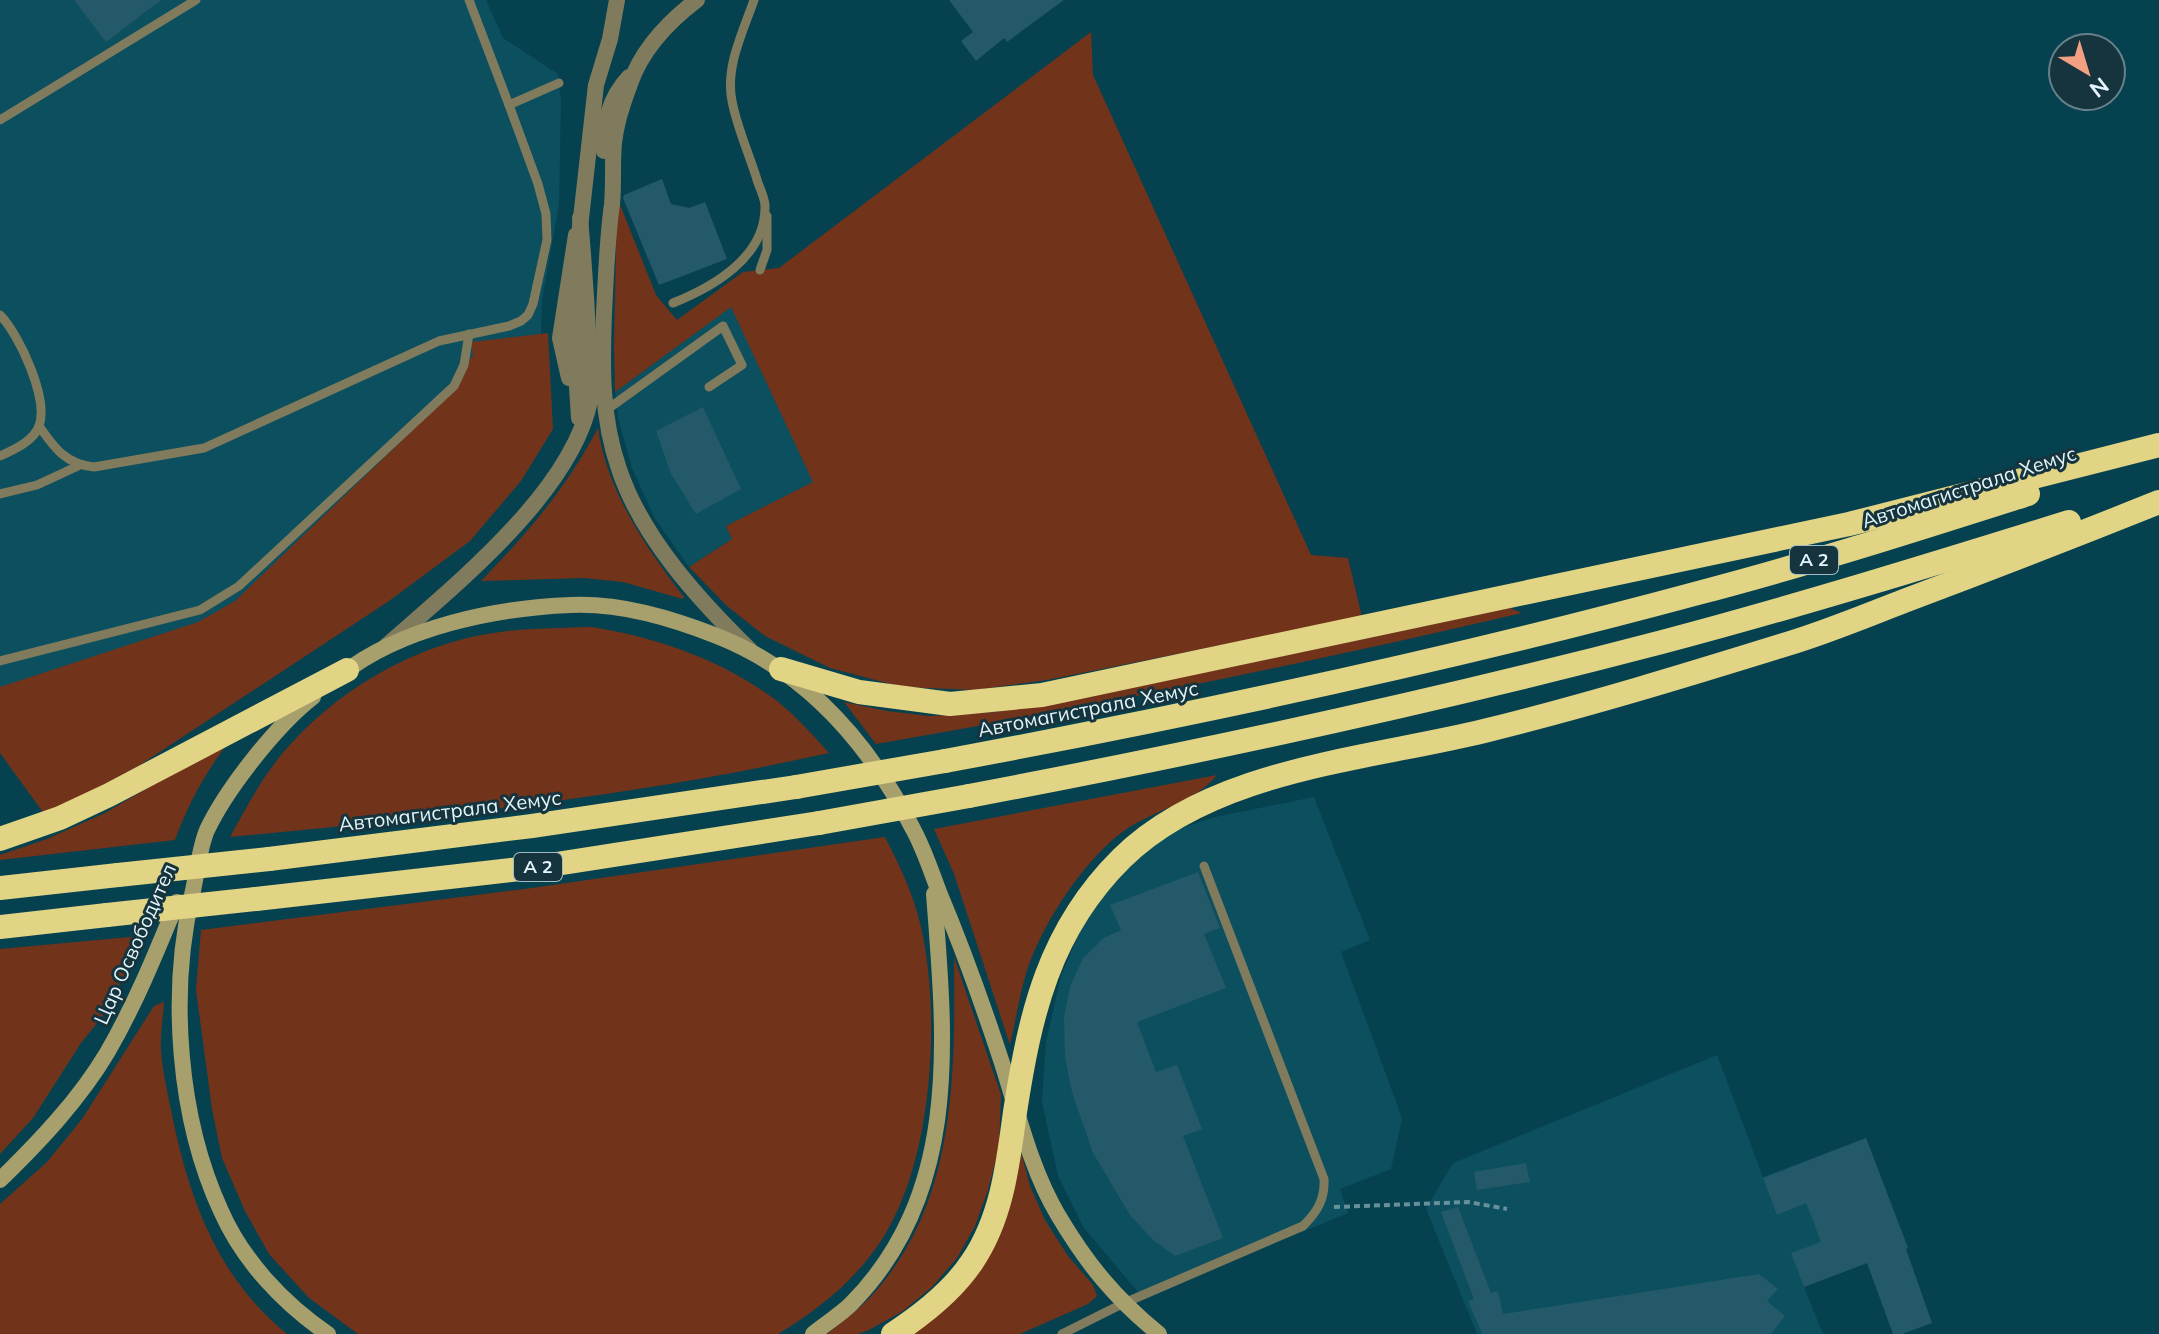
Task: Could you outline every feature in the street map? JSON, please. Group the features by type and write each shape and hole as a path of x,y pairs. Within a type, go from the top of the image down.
{"highway":[{"path":"781,669 859,692 950,704 1042,695 1849,524 2159,448"},
{"name":"Автомагистрала Хемус","path":"0,888 532,826 796,787 1160,720 1464,652 1699,593 1872,544 2159,448"},
{"name":"A 2","path":"0,927 537,867 819,823 1171,758 1661,642 1831,595 2159,494"},
{"path":"893,1334 918,1318 948,1290 972,1262 993,1221 1006,1175 1027,1039 1043,979 1060,941 1094,886 1141,840 1171,819 1219,796 1270,778 1485,731 1795,642 2159,502"},
{"path":"0,839 60,818 109,795 347,670"}],"main road":[{"path":"328,1334 304,1318 273,1288 221,1213 202,1160 189,1108 181,1045 183,936 207,831 267,742 301,707 347,670 385,646 495,613 591,604 645,612 750,650 781,669 816,697 851,732 884,778 914,830 972,970 1016,1108 1056,1213 1122,1304 1159,1334"},
{"name":"Цар Освободител","path":"0,1180 46,1135 106,1054 152,963 207,831"},
{"path":"813,1334 850,1305 885,1264 909,1221 927,1177 938,1124 944,1062 933,877"}],"street":[{"path":"697,0 663,29 637,67 614,141 602,381 609,435 620,473 651,533 695,593 750,650"},
{"path":"580,428 560,338 570,261 580,218 596,85 614,4"},
{"path":"385,646 445,594 520,519 569,453 590,399 587,299 580,218"}],"lane":[{"path":"0,120 196,0"},
{"path":"39,426 64,459 78,466 94,467 204,448 439,341 509,326 528,315 547,240 546,214 538,184 469,0"},
{"path":"754,0 731,66 731,99 766,205 769,229 767,250 760,270"},
{"path":"509,105 559,83"},
{"path":"673,303 703,291 728,274 756,239 766,205"},
{"path":"0,315 21,343 36,384 41,415 33,436 0,456"},
{"path":"605,411 723,326 742,365 709,387"},
{"path":"0,661 200,610 218,601 239,586 454,386 464,365 469,334"},
{"path":"0,494 37,485 78,466"},
{"path":"1062,1334 1122,1304 1303,1226 1323,1197 1324,1179 1204,866"}],"path":[{"path":"1319,1207 1468,1202 1507,1209"}],"shaded area":[{"path":"0,0 486,0 503,38 558,74 561,102 559,205 542,300 538,423 208,673 0,720"},
{"path":"1091,32 1093,75 1311,555 1348,558 1362,617 1047,680 974,690 902,687 830,668 765,636 727,606 689,567 732,539 726,526 813,482 731,307 615,392 617,197 656,295 677,320 743,272 779,268"},
{"path":"731,306 814,482 727,526 732,539 689,567 655,519 632,468 618,418 615,392"},
{"path":"548,333 553,429 521,481 470,541 389,601 137,767 45,815 0,753 0,687 198,622 235,601 442,402 473,355 471,342"},
{"path":"598,428 619,496 642,539 683,599 623,582 584,578 481,581 545,509"},
{"path":"1510,608 1522,613 1200,683 876,744 844,702 930,716 995,712 1206,672"},
{"path":"592,627 638,636 682,650 746,680 783,706 829,753 606,794 456,814 230,837 278,759 324,712 377,674 437,647 468,638 512,631"},
{"path":"231,739 199,787 175,840 0,860 0,855 47,839 105,813"},
{"path":"1217,775 1197,793 1128,828 1097,855 1069,890 1035,949 1025,976 1010,1045 954,874 934,829"},
{"path":"1314,797 1370,940 1341,952 1402,1118 1391,1169 1340,1189 1348,1213 1143,1298 1084,1228 1058,1176 1042,1102 1046,1042 1061,976 1096,902 1146,847 1178,829 1215,817"},
{"path":"885,837 915,904 927,962 931,1043 923,1127 900,1204 884,1236 850,1279 794,1324 778,1334 358,1334 309,1298 269,1254 245,1211 222,1158 196,990 201,930 532,888"},
{"path":"141,936 106,1012 81,1043 33,1118 0,1154 0,949"},
{"path":"954,957 1001,1095 999,1147 988,1190 975,1226 957,1258 932,1287 903,1311 869,1330 858,1334 827,1334 868,1299 901,1258 921,1219 936,1178 951,1090"},
{"path":"164,1002 161,1045 165,1080 182,1159 201,1215 227,1266 244,1290 287,1334 0,1334 0,1204 47,1162 82,1119 154,1006"},
{"path":"1717,1055 1763,1177 1866,1138 1908,1248 1804,1287 1823,1334 1477,1334 1426,1209 1453,1163"},
{"path":"1018,1141 1030,1186 1045,1220 1068,1256 1093,1285 1097,1296 1088,1304 1020,1334 901,1334 946,1302"}],"building":[{"path":"74,0 161,0 106,42"},
{"path":"949,0 1064,0 1007,42 1004,38 976,61 961,41 973,32"},
{"path":"662,179 671,204 689,208 705,202 727,259 659,285 623,198"},
{"path":"703,407 741,489 696,514 671,474 656,431"},
{"path":"1198,872 1220,928 1204,934 1226,988 1137,1022 1156,1072 1177,1065 1202,1129 1183,1136 1223,1238 1175,1256 1153,1240 1130,1215 1093,1153 1072,1092 1065,1057 1064,1018 1070,986 1083,958 1104,938 1121,930 1110,905"},
{"path":"1866,1138 1908,1248 1932,1323 1902,1334 1893,1334 1867,1263 1804,1287 1791,1253 1821,1242 1812,1218 1806,1203 1777,1215 1763,1178"},
{"path":"1526,1163 1530,1182 1477,1190 1474,1172"},
{"path":"1458,1207 1491,1293 1498,1291 1503,1314 1759,1274 1778,1289 1767,1301 1785,1316 1771,1334 1482,1334 1468,1301 1474,1299 1441,1212"}]}
